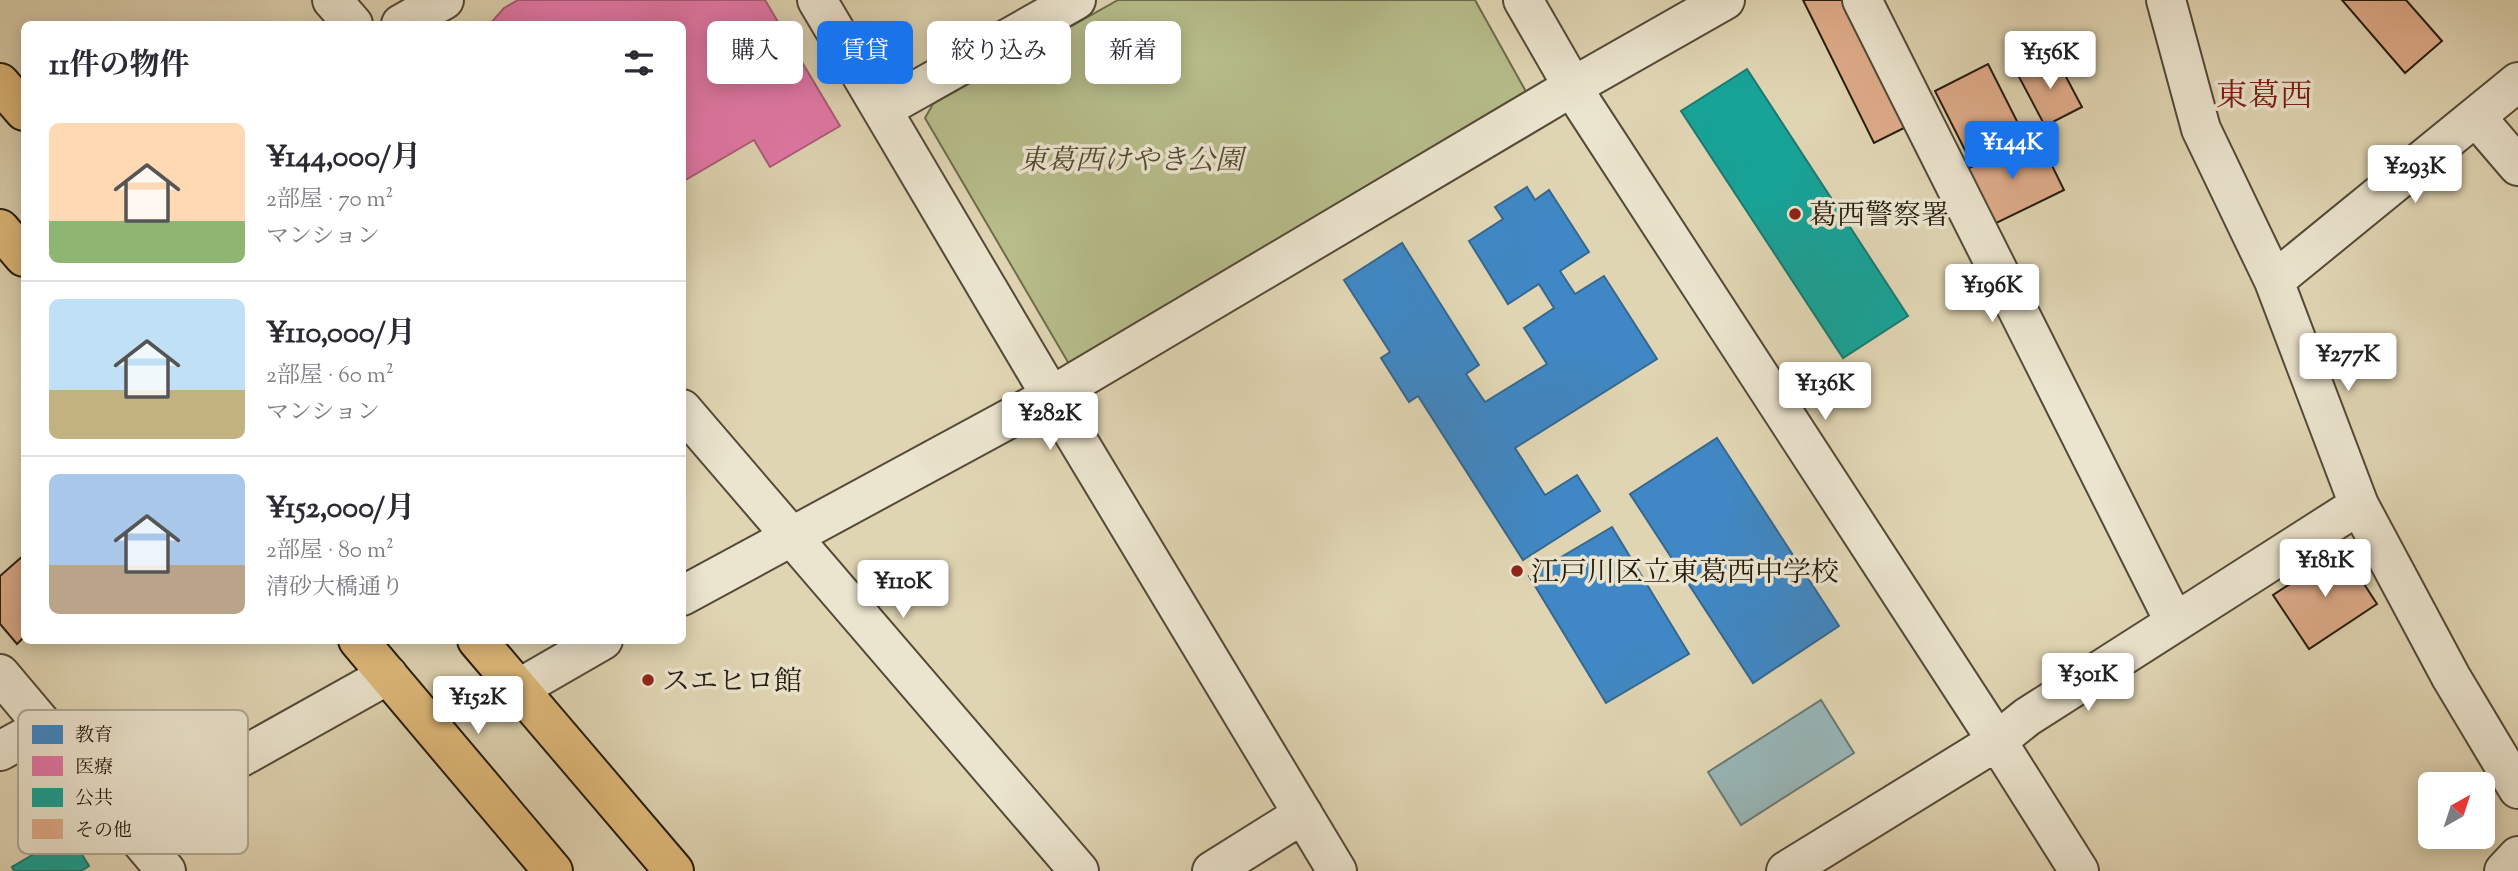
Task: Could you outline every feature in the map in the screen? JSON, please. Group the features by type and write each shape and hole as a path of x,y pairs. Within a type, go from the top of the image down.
{"main road":[{"path":"0,83 21,108"},
{"path":"361,644 553,871"},
{"path":"480,644 674,871"}],"street":[{"path":"331,0 350,21"},
{"path":"406,21 444,0"},
{"path":"817,0 1337,871"},
{"path":"883,109 1076,0"},
{"path":"1523,0 1572,87 2079,871"},
{"path":"686,594 1051,396 1572,87 1725,0"},
{"path":"1862,0 2175,621"},
{"path":"2166,0 2200,129 2274,281 2358,505 2451,677 2518,789"},
{"path":"2274,281 2518,82"},
{"path":"2476,117 2518,166"},
{"path":"686,414 1079,871"},
{"path":"1786,871 1997,741 2027,717 2358,505"},
{"path":"518,689 596,644"},
{"path":"0,674 30,710"},
{"path":"248,754 388,676"},
{"path":"0,751 18,741"},
{"path":"1212,871 1303,814"},
{"path":"152,854 166,871"},
{"path":"2504,871 2518,856"}],"green space":[{"name":"東葛西けやき公園","path":"1118,0 1475,0 1529,97 1069,364 925,118 933,104 969,84 1071,84 1071,26"}],"water":[{"path":"1821,700 1854,753 1741,825 1708,772"}],"building: 教育":[{"path":"1527,187 1535,200 1549,190 1589,252 1560,271 1575,294 1604,276 1657,359 1515,448 1545,495 1577,475 1600,511 1523,560 1418,396 1409,402 1381,358 1390,352 1344,280 1402,243 1479,365 1466,374 1485,402 1547,364 1524,328 1554,308 1539,284 1508,304 1469,241 1503,219 1495,207"},
{"path":"1717,438 1839,626 1753,683 1630,494"},
{"path":"1612,527 1689,654 1606,703 1529,576"}],"building: 医療":[{"path":"518,0 765,0 778,21 707,21 707,84 803,84 803,64 840,126 770,167 754,140 686,180 686,21 493,21 504,8"}],"building: 公共":[{"name":"葛西警察署","path":"1747,69 1908,316 1843,358 1681,111"},
{"path":"34,854 82,854 89,866 81,871 14,871 12,867"}],"building: その他":[{"path":"1803,0 1843,0 1906,127 1874,143"},
{"path":"2342,0 2406,0 2442,41 2405,73"},
{"path":"2055,56 2082,107 2045,126 2018,75"},
{"path":"1988,64 2024,135 1971,162 1935,91"},
{"path":"2037,135 2064,190 1988,227 1961,172"},
{"path":"2342,550 2377,604 2309,649 2273,595"},
{"path":"21,558 21,640 17,644 0,624 0,576"}],"place":[{"name":"葛西警察署","path":"1795,214"},
{"name":"江戸川区立東葛西中学校","path":"1517,571"},
{"name":"スエヒロ館","path":"648,680"}],"district":[{"name":"東葛西","path":"2264,95"}]}
